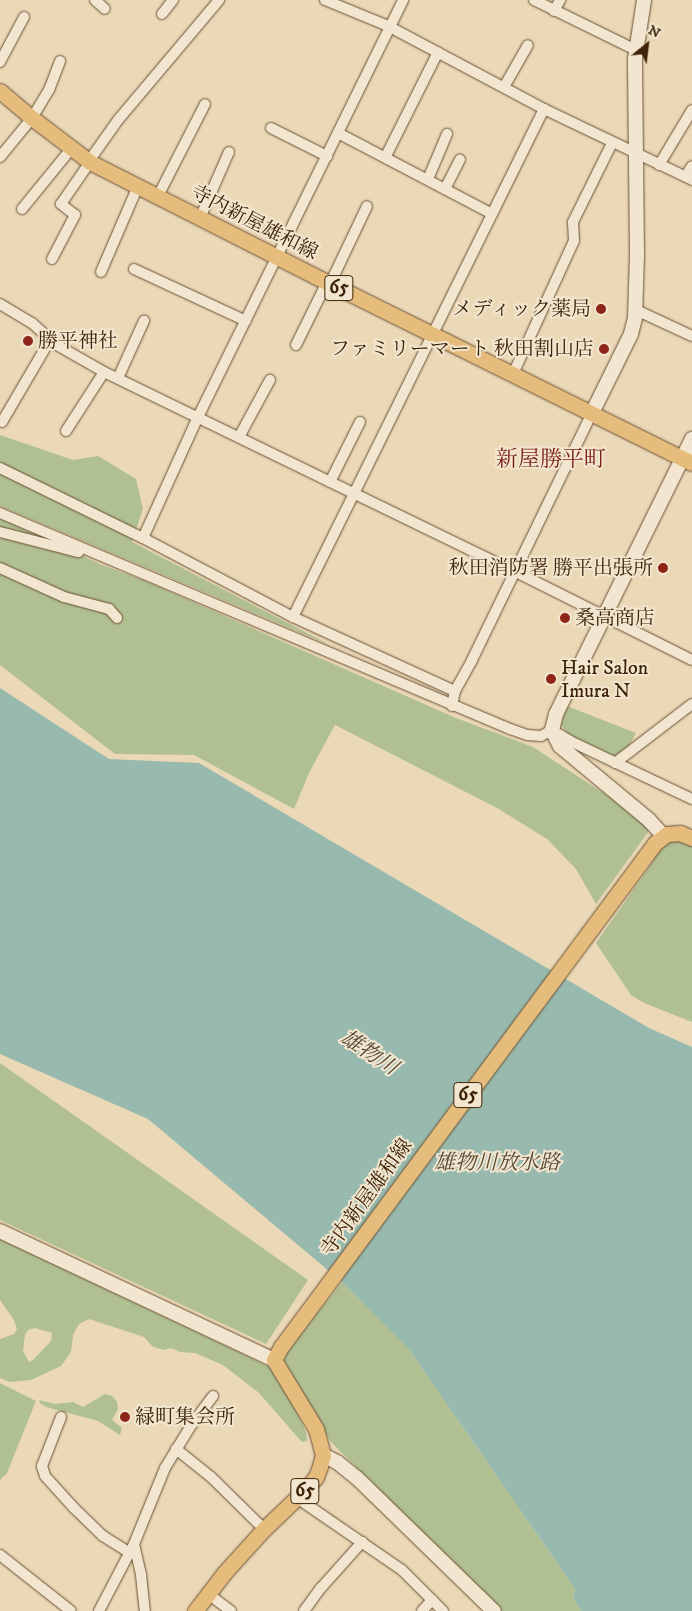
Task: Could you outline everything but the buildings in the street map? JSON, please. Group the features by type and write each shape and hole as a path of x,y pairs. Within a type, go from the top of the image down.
{"main road":[{"name":"寺内新屋雄和線","path":"2,98 90,162 328,283 687,460"},
{"path":"658,840 680,833 692,838"},
{"name":"寺内新屋雄和線","path":"278,1353 658,840"},
{"name":"65","path":"195,1611 207,1593 264,1529 316,1477 323,1455 316,1429 278,1353"}],"street":[{"path":"95,0 105,9"},
{"path":"162,14 173,0"},
{"path":"52,259 75,215 61,204 118,120 219,0"},
{"path":"325,0 388,26 544,109 637,155 659,165 690,173"},
{"path":"143,538 198,417 278,258 388,26 403,0"},
{"path":"534,0 636,50"},
{"path":"554,11 560,0"},
{"path":"452,706 455,692 630,334 636,310 636,50 644,0"},
{"path":"0,62 24,17"},
{"path":"504,87 528,46"},
{"path":"386,156 438,52"},
{"path":"0,157 32,118 50,90 60,61"},
{"path":"158,196 205,104"},
{"path":"294,617 544,109"},
{"path":"659,165 692,110"},
{"path":"271,128 327,156"},
{"path":"338,133 386,156 492,214"},
{"path":"428,179 446,134"},
{"path":"513,374 574,241 573,222 612,143"},
{"path":"22,208 71,149"},
{"path":"200,218 230,152"},
{"path":"446,189 460,160"},
{"path":"101,272 138,186"},
{"path":"296,345 367,206"},
{"path":"134,269 246,322"},
{"path":"0,304 32,323 50,340 104,372 514,571 692,660"},
{"path":"636,310 692,336"},
{"path":"118,378 144,321"},
{"path":"2,422 50,340"},
{"path":"66,432 104,372"},
{"path":"239,437 270,380"},
{"path":"330,482 360,422"},
{"path":"658,840 660,832 649,820 560,746 552,730 556,714 604,617 687,460 692,439"},
{"path":"0,468 143,538 294,617 455,692"},
{"path":"0,513 452,706 527,735 541,736 552,730"},
{"path":"0,532 110,561"},
{"path":"0,568 64,597 109,609 117,618"},
{"path":"615,763 692,704"},
{"path":"552,730 615,763 692,799"},
{"path":"0,1231 278,1353"},
{"path":"99,1611 131,1548 162,1476 176,1449 213,1396"},
{"path":"61,1417 42,1466 46,1476 74,1508 103,1536 131,1548 141,1575 145,1611"},
{"path":"176,1449 211,1476 264,1529"},
{"path":"323,1455 337,1462 358,1478 494,1611"},
{"path":"297,1498 402,1570 443,1611"},
{"path":"304,1611 321,1588 362,1542"},
{"path":"0,1556 71,1611"},
{"path":"207,1593 231,1611"},
{"path":"422,1611 432,1600"}],"green space":[{"path":"0,435 73,460 98,456 136,479 143,509 132,542 330,645 0,506"},
{"path":"0,518 100,564 150,583 456,718 533,747 634,813 649,831 596,904 576,869 547,839 499,809 335,725 310,771 294,809 194,755 115,754 0,665"},
{"path":"567,706 636,733 629,746 616,757 569,735 561,725"},
{"path":"675,840 692,845 692,1022 644,1003 631,995 596,943 650,866 663,844"},
{"path":"0,1063 308,1280 266,1344 0,1220"},
{"path":"0,1239 270,1367 294,1406 306,1432 307,1441 302,1442 259,1393 223,1365 195,1353 180,1352 171,1348 163,1350 152,1346 144,1337 89,1319 79,1324 73,1335 71,1352 61,1366 31,1380 9,1382 0,1378 0,1339 14,1334 17,1329 14,1320 0,1300","holes":["35,1328 52,1333 51,1341 29,1362 23,1351 25,1335 28,1330"]},
{"path":"342,1282 410,1351 575,1589 573,1597 581,1611 501,1611 330,1441 283,1360 287,1352"},
{"path":"0,1383 36,1401 7,1473 0,1480"},
{"path":"105,1394 112,1396 117,1402 118,1409 112,1420 122,1428 120,1435 98,1421 46,1407 39,1400 55,1404 73,1402 83,1407"}],"water":[{"name":"雄物川放水路","path":"0,688 109,759 199,763 649,1028 692,1047 692,1611 581,1611 573,1597 575,1589 410,1351 342,1282 148,1119 0,1054"}],"place":[{"name":"メディック薬局","path":"601,309"},
{"name":"勝平神社","path":"28,341"},
{"name":"ファミリーマート 秋田割山店","path":"604,349"},
{"name":"秋田消防署 勝平出張所","path":"663,568"},
{"name":"桑高商店","path":"565,618"},
{"name":"Hair Salon Imura N","path":"551,679"},
{"name":"緑町集会所","path":"125,1417"}],"district":[{"name":"新屋勝平町","path":"551,460"}],"water label":[{"name":"雄物川","path":"369,1053"}]}
